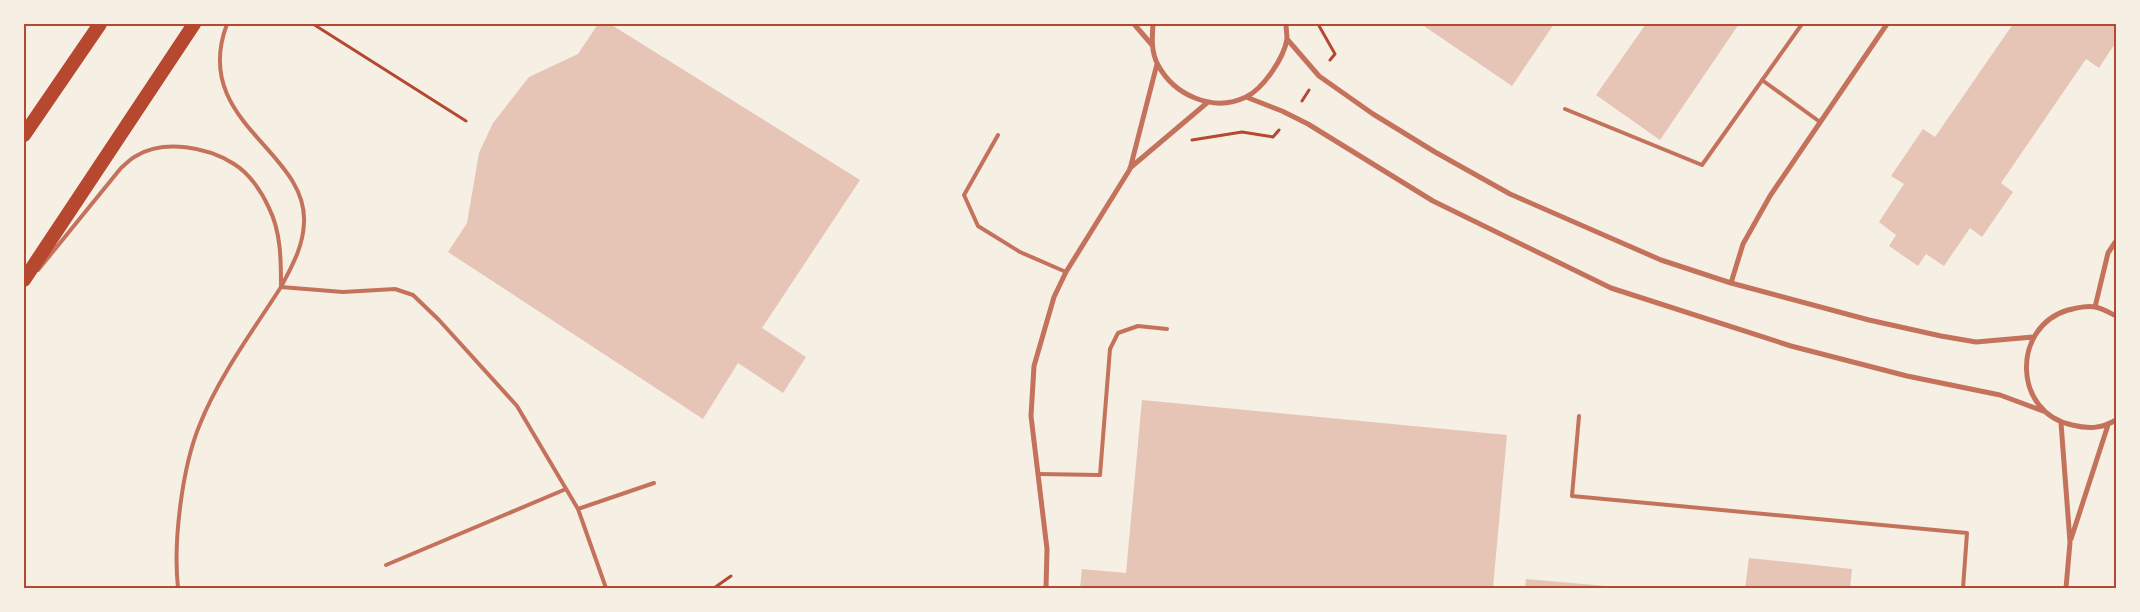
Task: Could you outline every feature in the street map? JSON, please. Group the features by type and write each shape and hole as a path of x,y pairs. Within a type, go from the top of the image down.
{"highway":[{"path":"24,135 100,24"},
{"path":"24,280 194,24"}],"street":[{"path":"1134,24 1152,45"},
{"path":"1153,24 1152,45 1157,64 1170,82 1188,96 1208,102 1231,101 1246,97 1266,80 1278,61 1287,39 1286,24"},
{"path":"1731,283 1743,244 1770,196 1887,24"},
{"path":"1287,39 1319,76 1435,152 1510,194 1661,260 1731,283 1869,320 1941,336 1976,342 2033,337"},
{"path":"1046,588 1047,549 1031,416 1034,366 1054,297 1066,272 1130,169 1157,64"},
{"path":"1246,97 1282,111 1308,124 1433,201 1611,288 1680,312 1791,346 1907,376 2000,395 2043,411 2060,423 2089,429 2108,425 2116,420"},
{"path":"1130,169 1208,102"},
{"path":"2095,307 2108,253 2116,241"},
{"path":"2043,411 2031,393 2026,372 2026,357 2033,337 2047,321 2060,313 2080,307 2095,307 2116,316"},
{"path":"2060,423 2070,542 2066,588"},
{"path":"2070,542 2108,425"}],"lane":[{"path":"178,588 176,569 178,537 190,457 200,424 228,370 294,262 302,244 304,221 301,198 290,177 248,129 232,104 222,82 219,59 222,36 227,24"},
{"path":"1565,109 1702,165 1802,24"},
{"path":"1762,80 1820,122"},
{"path":"998,135 964,195 978,226 1020,252 1066,272"},
{"path":"24,288 121,168 136,156 160,148 184,148 210,152 235,164 256,184 270,209 278,232 281,256 281,286"},
{"path":"281,286 343,292 395,289 413,295 440,320 517,406 548,455 578,510 606,588"},
{"path":"1038,474 1100,475 1110,349 1118,332 1138,326 1167,329"},
{"path":"1578,416 1572,496 1967,533 1964,588"},
{"path":"578,510 654,483"},
{"path":"386,564 566,489"}],"path":[{"path":"254,24 273,24"},
{"path":"313,24 466,121"},
{"path":"714,588 731,576"}],"building":[{"path":"598,24 610,24 860,180 762,328 806,357 783,393 738,363 703,419 448,252 467,223 479,153 493,123 529,77 578,54"},
{"path":"1421,24 1554,24 1512,86"},
{"path":"1646,24 1739,24 1660,140 1596,95"},
{"path":"2013,24 2116,24 2116,42 2099,68 2086,59 2001,183 2013,192 1982,237 1970,228 1944,266 1926,254 1918,266 1889,246 1896,235 1879,222 1904,184 1891,176 1923,129 1935,137"},
{"path":"1142,400 1507,435 1493,588 1080,588 1082,569 1126,573"},
{"path":"1749,558 1852,569 1850,588 1745,588"},
{"path":"1526,579 1617,587 1617,588 1525,588"}]}
